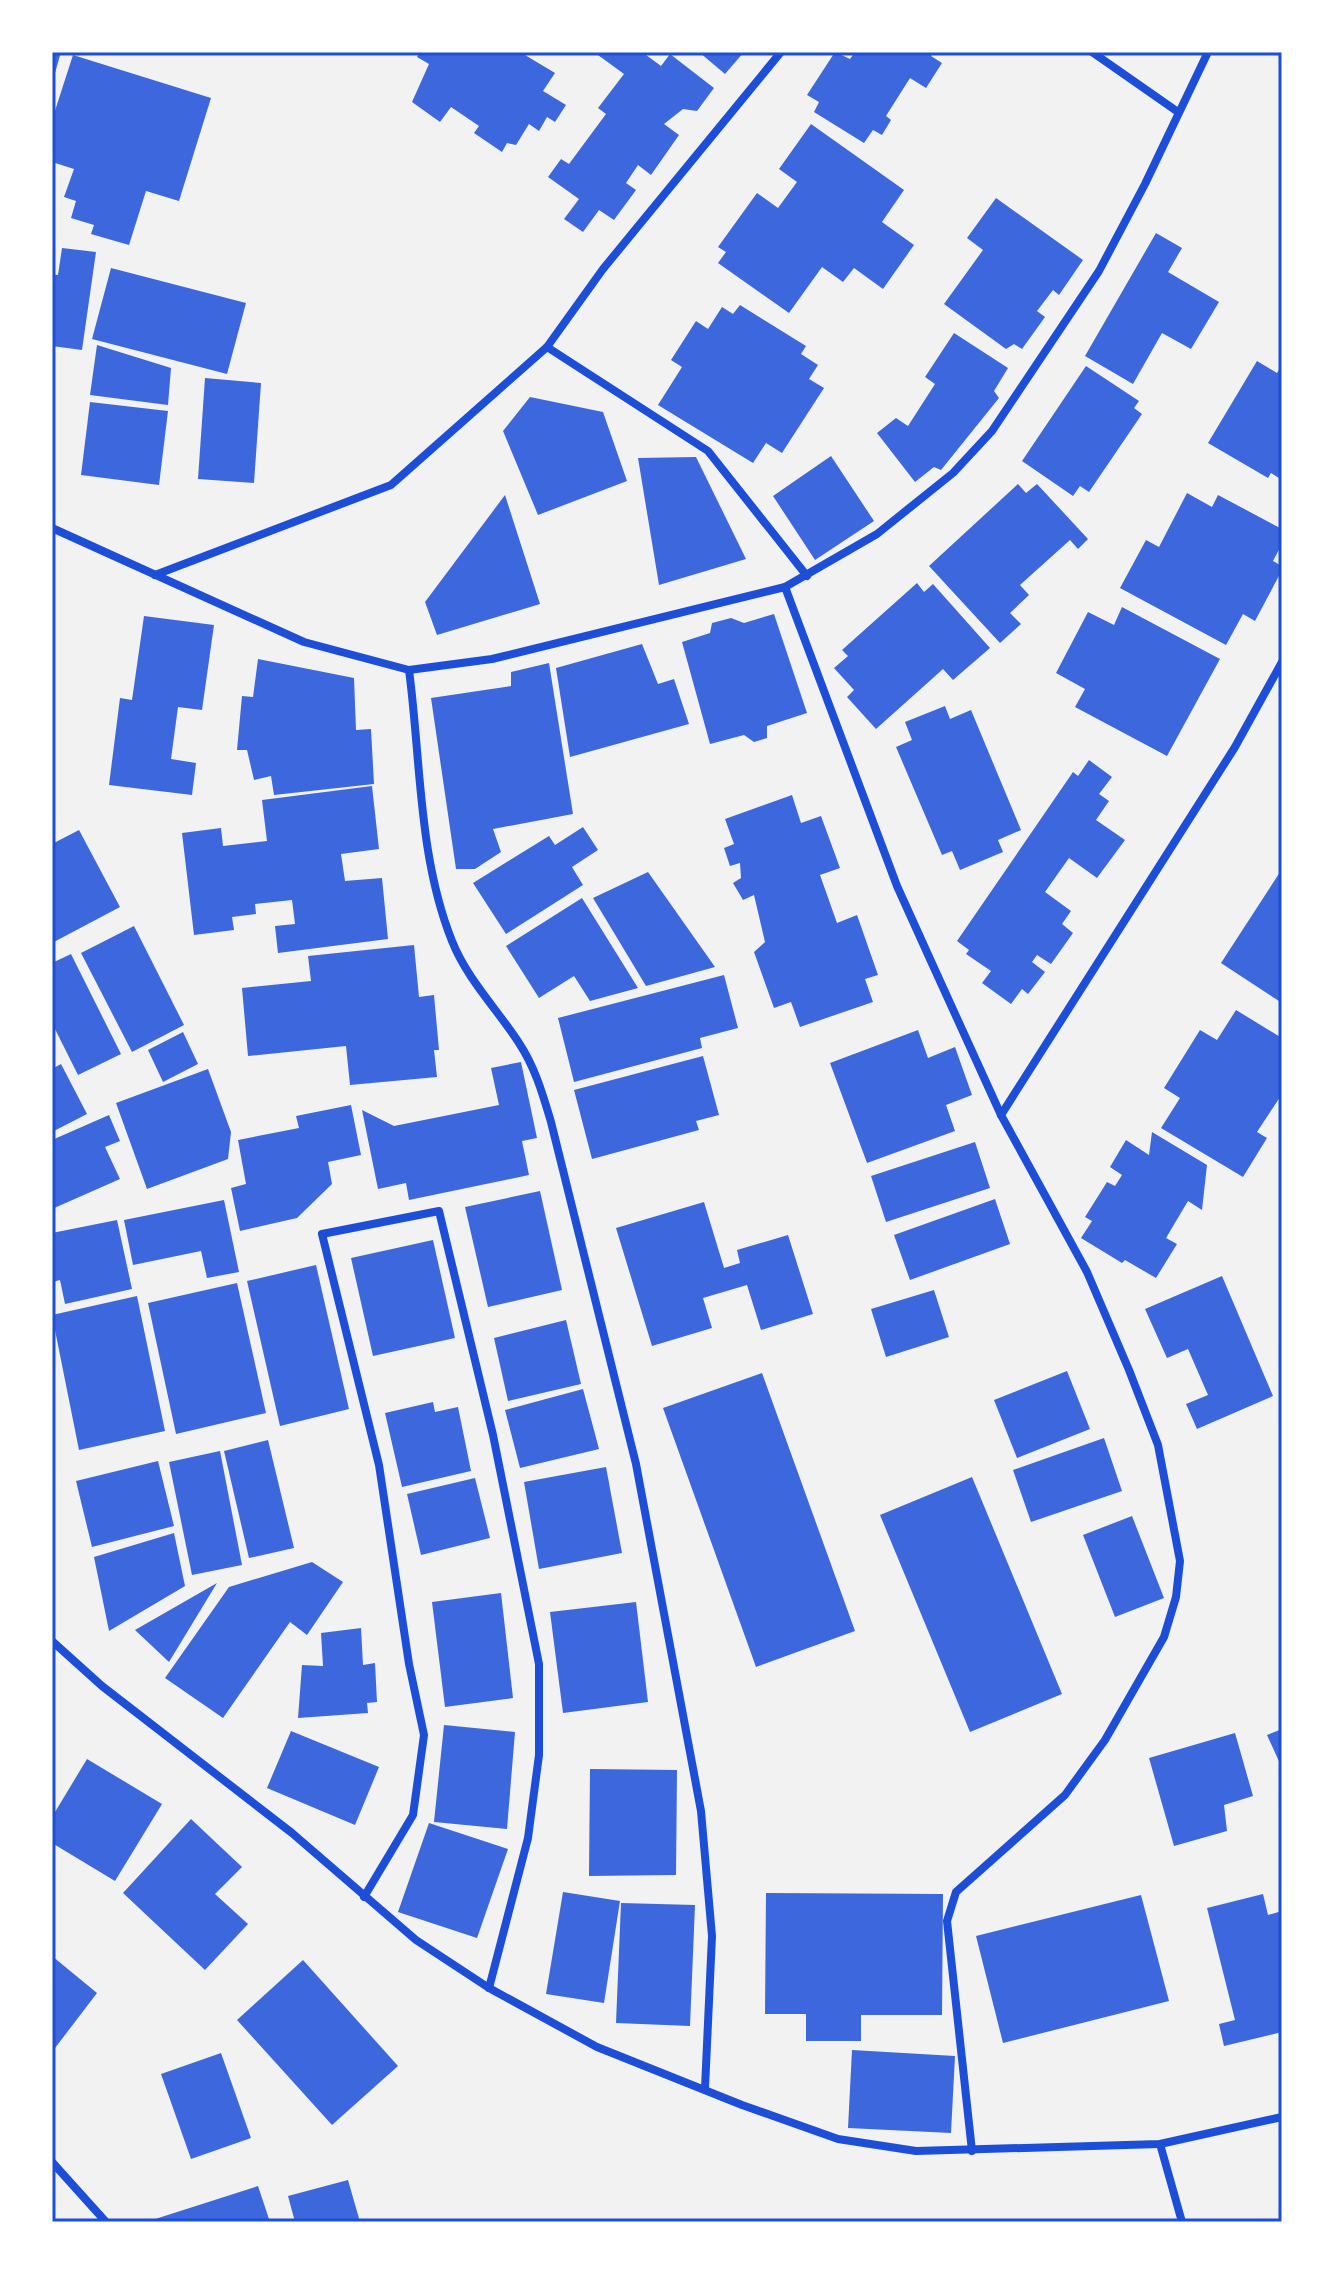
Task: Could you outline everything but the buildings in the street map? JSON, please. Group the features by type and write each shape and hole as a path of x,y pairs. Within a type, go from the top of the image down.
{"street":[{"path":"155,575 391,485 547,347 603,269 781,52"},
{"path":"1092,52 1178,112"},
{"path":"52,528 304,642 409,670 506,656 785,587 903,513 953,473 992,431 1099,271 1145,184 1208,52"},
{"path":"547,347 708,451 807,576"},
{"path":"785,587 897,886 1001,1115 1081,1259 1129,1370 1158,1445 1180,1561 1176,1597 1164,1637 1105,1740 1065,1795 956,1892 947,1921 972,2151"},
{"path":"1001,1115 1235,747 1282,662"},
{"path":"409,670 428,852 441,907 465,967 521,1045 536,1073 636,1464 701,1811 712,1936 705,2088"},
{"path":"364,1897 413,1815 424,1735 409,1664 379,1465 322,1234 439,1211 493,1435 539,1664 539,1755 528,1838 489,1988"},
{"path":"52,1641 145,1721 292,1833 416,1940 489,1988 597,2047 742,2105 838,2139 916,2151 1160,2144 1282,2117"},
{"path":"1160,2144 1182,2222"},
{"path":"52,2162 106,2222"}]}
